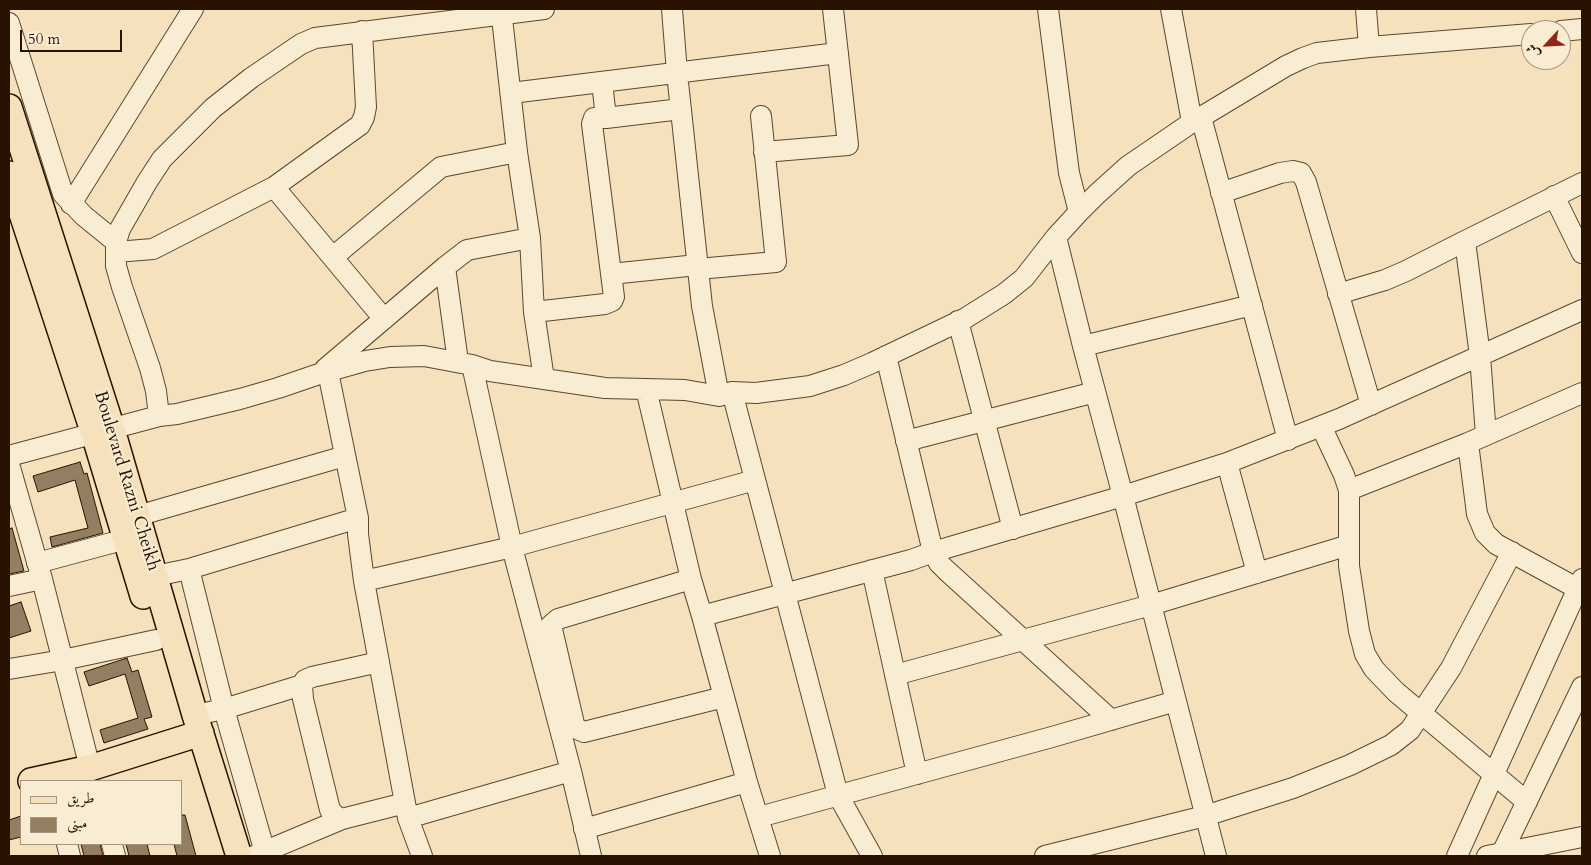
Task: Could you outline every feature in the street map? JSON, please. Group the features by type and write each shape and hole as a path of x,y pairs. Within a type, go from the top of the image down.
{"main road":[{"name":"Boulevard Razni Cheikh","path":"9,107 103,432 126,539 156,640 195,728 239,856"},
{"name":"Boulevard Razni Cheikh","path":"9,174 103,432 137,516 155,576 195,728 223,856"},
{"path":"36,780 90,768 195,728"}],"street":[{"path":"71,204 193,9"},
{"path":"159,416 153,380 116,266 116,247 120,229 162,159 213,108 251,78 301,44 315,38 502,11 544,9"},
{"path":"672,9 702,306 726,394 755,480 838,795 872,856"},
{"path":"764,152 848,145 833,9"},
{"path":"1048,9 1069,173 1079,212"},
{"path":"1171,9 1196,120 1222,193 1288,440"},
{"path":"1366,9 1369,47"},
{"path":"502,11 517,152 530,238 534,312 544,379"},
{"path":"9,23 64,194 71,204 116,247 153,249 274,187 360,124 364,117 366,106 362,31"},
{"path":"9,456 159,416 177,414 249,396 365,361 390,357 424,356 465,363 490,371 605,388 685,390 726,394 756,393 810,386 844,375 886,356 958,321 1004,294 1024,278 1056,237 1079,212 1128,166 1196,120 1286,66 1317,54 1369,47 1521,35"},
{"path":"511,93 838,53"},
{"path":"602,82 606,118"},
{"path":"534,312 605,304 614,297 592,124 594,118 681,109"},
{"path":"611,274 776,262 761,116"},
{"path":"332,257 441,167 517,152"},
{"path":"1222,193 1280,173 1293,171 1301,173 1306,182 1371,405"},
{"path":"1338,294 1385,280 1406,271 1582,182"},
{"path":"274,187 384,319"},
{"path":"1554,196 1582,253"},
{"path":"1056,237 1216,856"},
{"path":"324,373 445,266 467,250 530,238"},
{"path":"1457,856 1581,586 1496,544 1485,533 1477,514 1480,356 1465,241"},
{"path":"445,266 465,363 571,771 584,828 585,855"},
{"path":"1083,346 1252,304"},
{"path":"702,616 1013,529 1227,463 1371,405 1582,310"},
{"path":"958,321 1013,529"},
{"path":"886,356 933,552 939,563 1111,720"},
{"path":"324,373 358,518 358,534 364,581 407,810 422,856"},
{"path":"646,389 691,579 747,782 770,856"},
{"path":"906,441 1095,392"},
{"path":"1348,490 1477,439 1582,393"},
{"path":"1321,426 1344,475 1348,490 1349,566 1357,622 1365,654 1374,669 1396,692 1526,802"},
{"path":"137,516 345,456"},
{"path":"1227,463 1257,573"},
{"path":"9,464 40,571 90,768"},
{"path":"364,581 512,547 755,480"},
{"path":"155,576 188,569 358,518"},
{"path":"9,586 40,571 126,539"},
{"path":"895,675 1151,605 1349,545"},
{"path":"1045,856 1205,816 1293,788 1350,765 1391,745 1410,730 1451,668 1512,552"},
{"path":"188,569 261,855 342,819 407,810 571,771"},
{"path":"872,570 917,774"},
{"path":"691,579 558,619 551,625 575,728 584,732 724,697"},
{"path":"9,669 156,640"},
{"path":"195,728 224,709 302,684 305,680 312,677 379,662"},
{"path":"302,684 303,699 330,810 342,819"},
{"path":"1495,855 1526,802 1582,687"},
{"path":"759,817 1176,701"},
{"path":"584,828 747,782"},
{"path":"1495,855 1575,844"}],"building":[{"path":"80,462 84,474 87,473 103,533 52,547 50,537 88,528 75,480 38,492 33,476"},
{"path":"12,528 24,571 9,574 9,529"},
{"path":"21,602 31,631 9,638 9,606"},
{"path":"127,658 132,672 138,670 152,717 144,719 148,729 104,743 100,730 138,718 125,674 89,686 84,672"},
{"path":"182,815 185,815 196,856 177,856 174,845 182,845"},
{"path":"20,816 20,837 9,840 9,820"},
{"path":"81,845 100,845 103,856 84,856"},
{"path":"126,845 147,845 150,856 129,856"}]}
